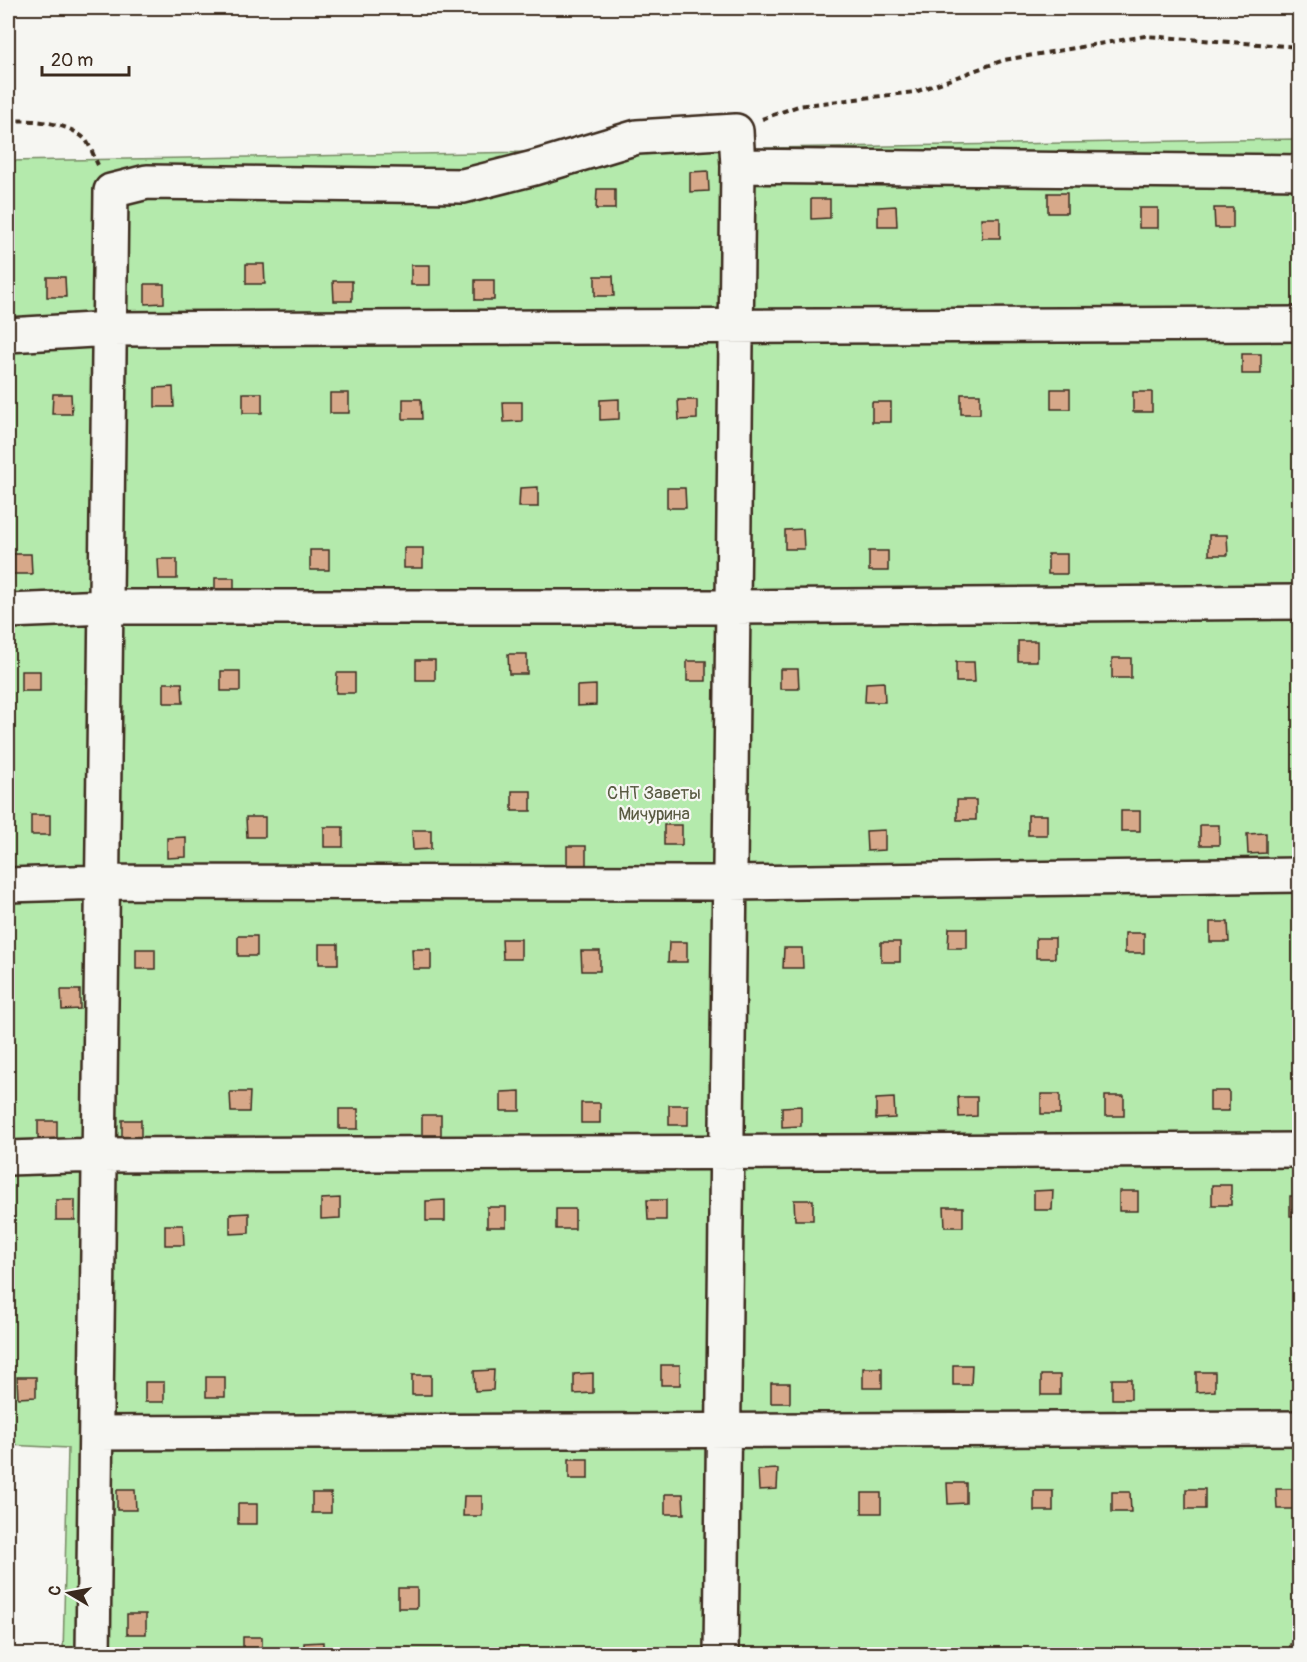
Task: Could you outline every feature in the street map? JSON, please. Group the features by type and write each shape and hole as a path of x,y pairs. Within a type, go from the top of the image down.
{"street":[{"path":"93,1654 111,191 147,182 464,186 637,137 736,131 738,166 721,1654"},
{"path":"738,166 1299,172"},
{"path":"8,335 110,329 1299,324"},
{"path":"8,611 106,607 733,607 1299,602"},
{"path":"8,885 103,882 730,883 1299,875"},
{"path":"8,1158 99,1155 1299,1150"},
{"path":"96,1433 1299,1428"}],"path":[{"path":"726,132 798,106 915,92 1004,60 1145,36 1299,47"},
{"path":"8,121 25,120 60,125 85,140 111,191"}],"green space":[{"name":"СНТ Заветы Мичурина","path":"1299,139 1299,1654 63,1654 68,1448 8,1445 8,161"}],"building":[{"path":"708,171 709,191 690,192 690,172"},
{"path":"597,189 615,189 615,209 596,209"},
{"path":"1048,193 1067,193 1067,213 1048,213"},
{"path":"811,199 830,199 830,218 811,219"},
{"path":"896,206 897,226 878,226 878,207"},
{"path":"1139,208 1158,208 1158,228 1139,228"},
{"path":"1214,208 1233,208 1233,228 1215,228"},
{"path":"981,218 1000,218 1000,238 982,238"},
{"path":"246,264 264,264 265,284 246,284"},
{"path":"411,265 430,265 430,285 411,285"},
{"path":"595,276 613,276 614,296 595,296"},
{"path":"47,277 65,277 66,297 47,297"},
{"path":"475,280 494,280 494,300 475,300"},
{"path":"333,281 352,281 352,301 334,301"},
{"path":"145,284 164,284 164,303 145,304"},
{"path":"1242,354 1261,354 1261,374 1242,374"},
{"path":"173,387 174,407 155,407 155,388"},
{"path":"1051,389 1070,389 1070,409 1051,409"},
{"path":"1133,392 1152,392 1152,412 1133,412"},
{"path":"243,393 262,393 262,413 243,413"},
{"path":"330,393 349,393 349,413 330,413"},
{"path":"53,394 71,394 72,414 52,414"},
{"path":"961,394 980,394 980,414 961,414"},
{"path":"403,399 421,399 422,419 403,419"},
{"path":"619,399 619,419 600,420 600,400"},
{"path":"678,400 697,400 697,419 679,420"},
{"path":"503,402 522,402 522,421 504,422"},
{"path":"872,402 891,402 891,422 872,422"},
{"path":"538,487 538,507 519,507 520,488"},
{"path":"667,488 685,488 686,508 667,508"},
{"path":"803,529 804,549 785,549 785,530"},
{"path":"1209,535 1227,535 1228,555 1209,555"},
{"path":"404,548 423,548 423,568 404,568"},
{"path":"310,550 329,550 329,570 310,570"},
{"path":"869,551 888,551 888,571 869,571"},
{"path":"13,554 31,554 32,574 13,574"},
{"path":"1048,554 1067,554 1067,574 1048,574"},
{"path":"158,559 177,559 177,579 159,579"},
{"path":"215,578 234,578 234,598 215,598"},
{"path":"1018,641 1037,641 1037,661 1018,661"},
{"path":"508,654 527,654 527,674 509,674"},
{"path":"1112,658 1131,658 1131,678 1112,678"},
{"path":"416,660 435,660 435,680 416,680"},
{"path":"687,661 706,661 706,681 687,681"},
{"path":"956,662 974,662 975,682 956,682"},
{"path":"780,669 798,669 799,689 780,689"},
{"path":"21,671 40,671 40,691 21,691"},
{"path":"221,671 240,671 240,691 221,691"},
{"path":"337,673 355,673 355,693 336,693"},
{"path":"884,682 885,702 865,702 866,683"},
{"path":"164,683 182,683 183,703 164,703"},
{"path":"596,685 596,705 577,706 577,686"},
{"path":"512,791 531,791 531,811 512,811"},
{"path":"957,800 976,800 976,820 957,820"},
{"path":"1121,811 1140,811 1140,831 1121,831"},
{"path":"31,815 50,815 50,835 31,835"},
{"path":"1028,815 1047,815 1047,835 1028,835"},
{"path":"246,817 265,817 265,837 247,837"},
{"path":"664,825 682,825 682,845 664,845"},
{"path":"1200,825 1219,825 1219,845 1200,845"},
{"path":"324,827 343,827 343,847 324,847"},
{"path":"412,830 431,830 431,849 413,850"},
{"path":"885,830 885,850 867,851 866,831"},
{"path":"1266,833 1266,853 1248,854 1247,834"},
{"path":"186,837 186,857 167,858 167,838"},
{"path":"567,846 586,846 586,866 567,866"},
{"path":"1210,922 1228,922 1229,942 1210,942"},
{"path":"949,928 967,928 967,948 948,948"},
{"path":"1125,933 1144,933 1144,953 1125,953"},
{"path":"238,936 257,936 257,956 238,956"},
{"path":"1036,938 1055,938 1055,958 1036,958"},
{"path":"502,939 521,939 521,959 503,959"},
{"path":"669,942 687,942 687,962 668,962"},
{"path":"881,942 900,942 900,962 881,962"},
{"path":"319,944 338,944 338,964 319,964"},
{"path":"784,948 802,948 803,968 783,968"},
{"path":"136,949 155,949 155,969 136,969"},
{"path":"412,949 431,949 431,969 413,969"},
{"path":"581,951 600,951 600,971 582,971"},
{"path":"61,990 80,990 80,1009 62,1010"},
{"path":"520,1091 520,1111 501,1111 501,1092"},
{"path":"1210,1091 1229,1091 1229,1111 1210,1111"},
{"path":"230,1092 250,1092 249,1112 231,1112"},
{"path":"1041,1094 1060,1094 1060,1114 1041,1114"},
{"path":"1105,1096 1124,1096 1124,1116 1105,1116"},
{"path":"958,1097 977,1097 977,1116 959,1117"},
{"path":"894,1098 895,1118 876,1119 876,1099"},
{"path":"581,1103 600,1103 600,1123 581,1123"},
{"path":"669,1105 688,1105 688,1125 669,1125"},
{"path":"801,1106 801,1126 782,1127 782,1107"},
{"path":"1293,1106 1300,1106 1300,1126 1293,1126"},
{"path":"339,1109 358,1109 358,1129 339,1129"},
{"path":"422,1115 441,1115 441,1135 422,1135"},
{"path":"122,1120 141,1120 141,1140 122,1140"},
{"path":"38,1121 57,1121 57,1141 38,1141"},
{"path":"1212,1185 1231,1185 1231,1205 1212,1205"},
{"path":"1053,1190 1052,1210 1034,1210 1034,1191"},
{"path":"1119,1191 1138,1191 1138,1211 1119,1211"},
{"path":"1290,1196 1300,1196 1300,1216 1290,1216"},
{"path":"340,1198 340,1218 321,1219 321,1199"},
{"path":"56,1200 75,1200 75,1220 56,1220"},
{"path":"445,1200 445,1221 426,1221 426,1201"},
{"path":"647,1200 666,1200 666,1220 648,1220"},
{"path":"794,1200 813,1200 813,1220 795,1220"},
{"path":"487,1207 506,1207 506,1227 487,1227"},
{"path":"944,1207 963,1207 963,1227 945,1227"},
{"path":"556,1209 575,1209 575,1229 556,1229"},
{"path":"249,1213 249,1233 230,1234 230,1214"},
{"path":"165,1225 183,1225 184,1245 165,1245"},
{"path":"661,1365 680,1365 680,1385 661,1385"},
{"path":"953,1365 972,1365 971,1385 953,1385"},
{"path":"863,1368 882,1368 882,1388 863,1388"},
{"path":"494,1370 493,1390 475,1391 474,1371"},
{"path":"1196,1372 1215,1372 1215,1391 1196,1392"},
{"path":"593,1373 593,1393 574,1394 574,1374"},
{"path":"412,1375 431,1375 431,1395 412,1395"},
{"path":"1041,1375 1060,1375 1060,1395 1041,1395"},
{"path":"17,1377 36,1377 36,1397 18,1398"},
{"path":"206,1377 225,1377 225,1397 206,1397"},
{"path":"1112,1379 1131,1379 1131,1399 1112,1399"},
{"path":"145,1382 164,1382 164,1402 145,1402"},
{"path":"771,1383 790,1383 790,1403 771,1403"},
{"path":"569,1459 588,1459 588,1479 569,1479"},
{"path":"778,1469 777,1489 759,1490 758,1470"},
{"path":"947,1483 966,1483 966,1503 948,1504"},
{"path":"1186,1489 1205,1489 1205,1509 1186,1509"},
{"path":"1276,1489 1296,1489 1295,1509 1277,1509"},
{"path":"117,1490 135,1490 136,1510 117,1510"},
{"path":"1034,1491 1053,1491 1053,1511 1034,1511"},
{"path":"1112,1492 1130,1492 1131,1512 1112,1512"},
{"path":"312,1493 331,1493 331,1513 312,1513"},
{"path":"862,1493 881,1493 881,1513 862,1513"},
{"path":"665,1494 683,1494 684,1514 665,1514"},
{"path":"464,1496 482,1496 482,1516 463,1516"},
{"path":"238,1504 257,1504 257,1524 238,1524"},
{"path":"398,1588 417,1588 417,1608 398,1608"},
{"path":"127,1614 146,1614 146,1634 127,1634"},
{"path":"243,1637 262,1637 262,1654 243,1654"},
{"path":"323,1642 323,1654 304,1654 304,1643"},
{"path":"1290,1644 1300,1644 1300,1654 1290,1654"},
{"path":"940,1648 958,1648 958,1654 940,1654"}]}
